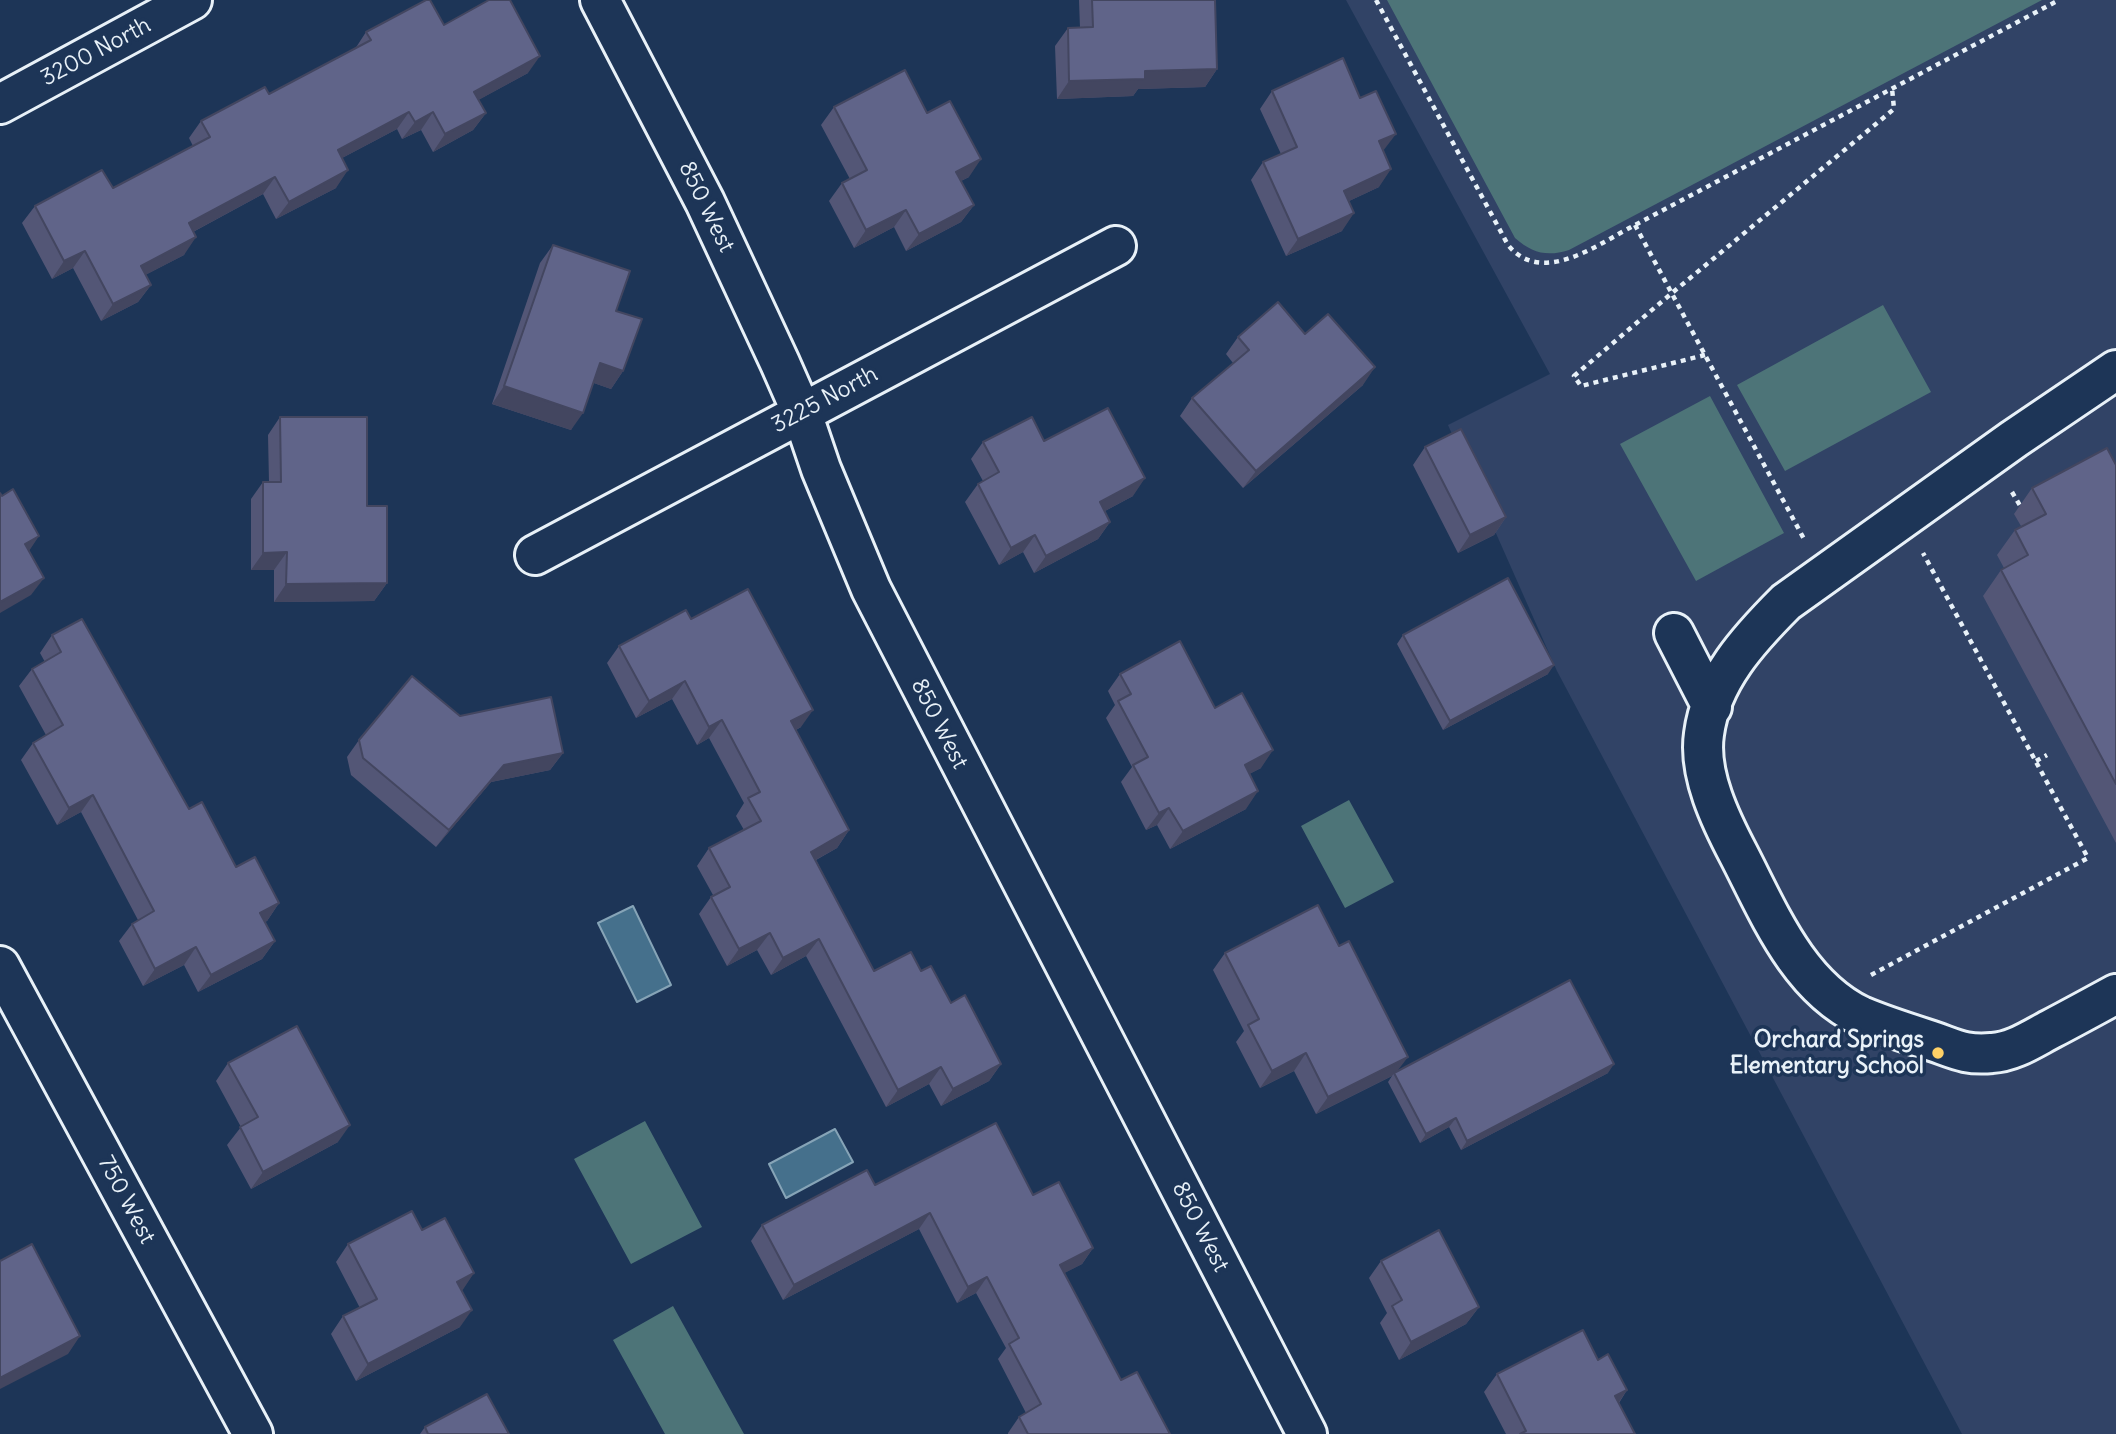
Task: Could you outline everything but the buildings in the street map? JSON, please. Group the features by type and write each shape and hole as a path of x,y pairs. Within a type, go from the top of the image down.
{"street":[{"name":"3200 North","path":"0,104 192,0"},
{"name":"850 West","path":"600,0 705,202 802,413 821,469 871,589 1307,1434"},
{"name":"3225 North","path":"535,555 1116,246"},
{"path":"2116,370 2014,439 1786,602 1731,664 1715,696 1703,735 1705,772 1722,822 1773,922 1797,962 1823,990 1859,1015 1965,1054 1994,1053 2019,1047 2116,994"},
{"path":"1674,634 1712,707"},
{"name":"750 West","path":"0,966 253,1434"},
{"path":"2019,1047 2034,1018 2116,974"}],"path":[{"path":"1376,0 1508,245 1516,255 1528,262 1549,264 1564,261 1635,225 2059,0"},
{"path":"1705,355 1581,386 1574,376 1894,109 1892,88"},
{"path":"1635,225 1808,544"},
{"path":"1871,975 2088,858 1918,543"},
{"path":"2036,761 2047,755"}],"shaded area":[{"name":"Orchard Springs Elementary School","path":"1346,0 2116,0 2116,1434 1962,1434 1557,671 1448,425 1550,374"},
{"path":"633,906 671,985 637,1002 598,923"},
{"path":"835,1129 853,1162 786,1198 769,1164"}],"green space":[{"path":"1387,0 2042,0 1569,250 1547,253 1534,250 1515,238"},
{"path":"1883,305 1931,392 1785,471 1737,385"},
{"path":"1710,396 1784,533 1696,581 1620,444"},
{"path":"1349,800 1394,882 1345,908 1301,826"},
{"path":"645,1121 702,1227 631,1264 574,1159"},
{"path":"673,1306 744,1434 665,1434 613,1340"}],"place":[{"name":"Orchard Springs Elementary School","path":"1938,1053"}]}
